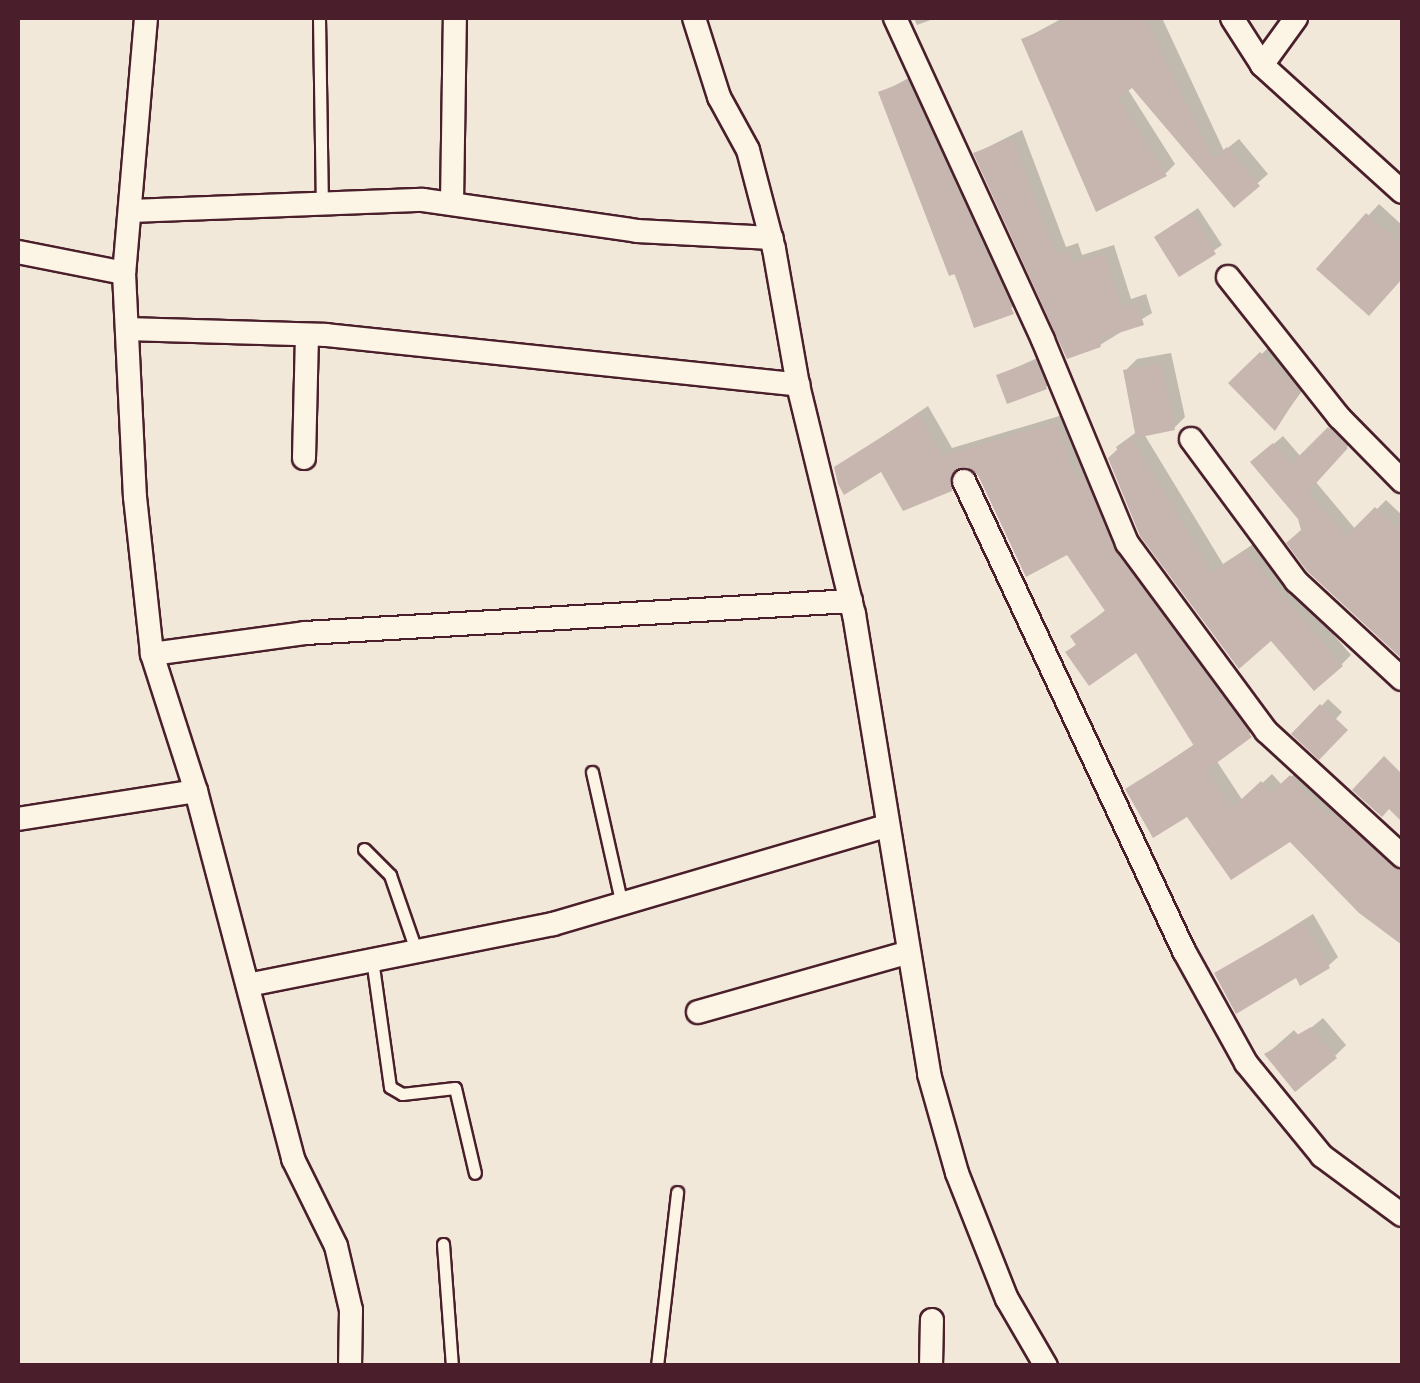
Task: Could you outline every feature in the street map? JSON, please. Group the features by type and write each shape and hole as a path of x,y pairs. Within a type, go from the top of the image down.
{"street":[{"path":"146,18 129,164 130,211 124,274 135,497 152,654 196,791 292,1159 336,1246 351,1310 350,1366"},
{"path":"452,202 455,18"},
{"path":"694,18 719,97 748,150 772,238 798,385 851,601 928,1074 957,1173 1007,1299 1046,1366"},
{"path":"895,18 1043,340 1126,544 1266,731 1402,856"},
{"path":"1232,18 1262,65 1402,192"},
{"path":"1262,65 1296,18"},
{"path":"130,211 322,201 452,202 637,231 772,238"},
{"path":"18,252 124,274"},
{"path":"1228,277 1339,417 1402,481"},
{"path":"128,329 308,335 798,385"},
{"path":"304,458 308,335"},
{"path":"1191,440 1296,581 1402,680"},
{"path":"964,481 1184,952 1246,1062 1322,1156 1402,1215"},
{"path":"152,654 306,634 851,601"},
{"path":"18,819 196,791"},
{"path":"248,985 622,905 886,826"},
{"path":"698,1012 906,953"},
{"path":"931,1366 932,1320"}],"lane":[{"path":"320,18 322,201"},
{"path":"592,772 622,905"},
{"path":"364,849 390,875 416,950"},
{"path":"372,959 390,1087 402,1094 455,1088 476,1173"},
{"path":"657,1366 677,1192"},
{"path":"443,1244 452,1366"}],"building":[{"path":"1074,18 1145,18 1213,159 1227,147 1260,186 1234,208 1132,88 1118,98 1167,176 1096,212 1021,39"},
{"path":"907,81 1014,314 974,328 955,274 949,276 878,92"},
{"path":"1012,138 1056,255 1068,251 1072,263 1104,254 1121,307 1137,303 1144,325 1099,339 1101,347 1067,359 973,153"},
{"path":"1191,213 1216,254 1179,277 1154,237"},
{"path":"1366,213 1402,245 1402,279 1369,316 1316,269"},
{"path":"1260,352 1300,392 1275,431 1228,383"},
{"path":"1035,361 1047,389 1007,404 996,375"},
{"path":"1161,363 1175,430 1136,438 1123,370"},
{"path":"918,414 942,456 1057,422 1075,477 1082,473 1115,552 1252,737 1207,770 1232,808 1261,781 1271,793 1290,775 1328,817 1332,812 1402,871 1402,945 1359,913 1290,842 1231,880 1187,817 1153,838 1125,789 1194,746 1136,653 1089,686 1065,652 1076,645 1070,636 1105,611 1067,555 1026,577 978,475 966,466 951,473 952,491 903,511 881,472 844,495 834,467"},
{"path":"1328,427 1348,448 1308,492 1346,536 1375,507 1402,532 1402,659 1307,571 1286,543 1301,530 1298,519 1250,462 1273,443 1291,464"},
{"path":"1131,437 1212,572 1245,551 1343,666 1314,691 1271,641 1239,669 1140,536 1108,458"},
{"path":"1320,704 1348,730 1319,760 1291,734"},
{"path":"1384,756 1402,774 1402,822 1389,809 1382,817 1352,790"},
{"path":"1303,922 1330,968 1300,986 1296,978 1236,1014 1214,973"},
{"path":"1311,1027 1337,1058 1295,1092 1264,1054"}]}
